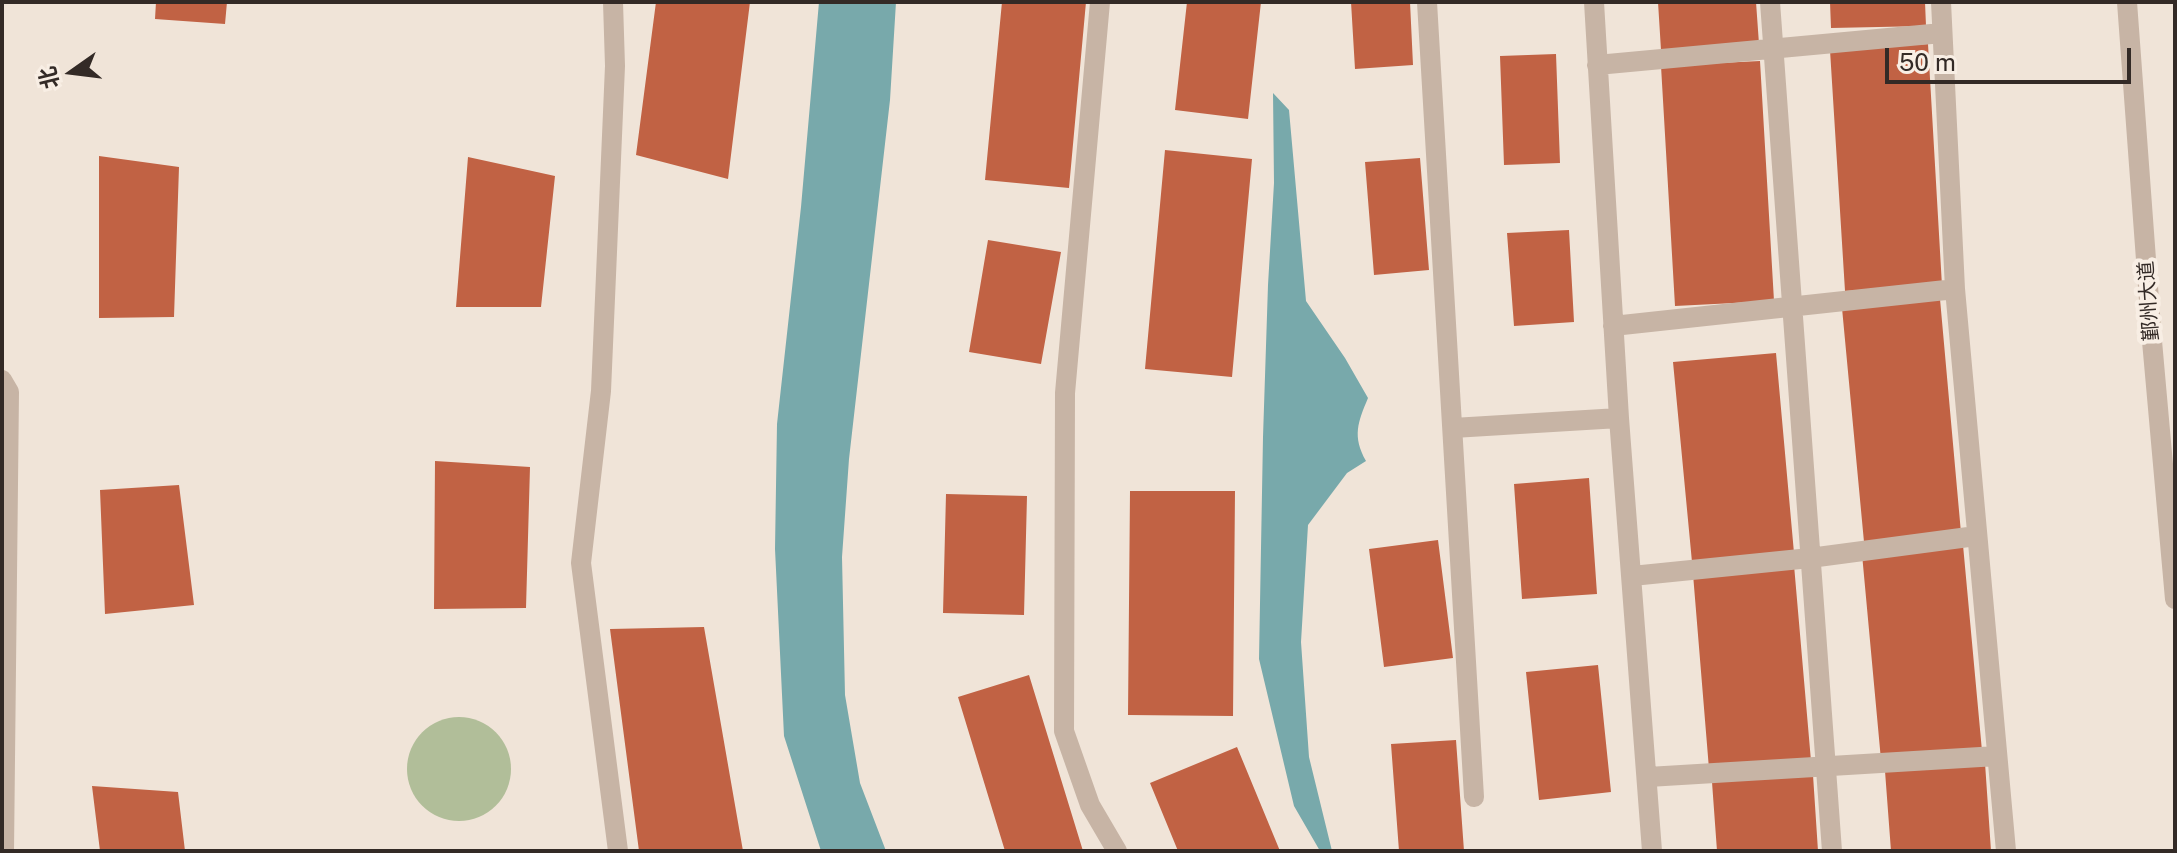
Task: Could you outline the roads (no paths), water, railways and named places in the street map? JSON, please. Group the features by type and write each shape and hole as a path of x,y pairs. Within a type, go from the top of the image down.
{"street":[{"path":"613,2 615,66 601,391 581,563 618,851"},
{"path":"1100,2 1065,393 1064,731 1090,805 1117,851"},
{"path":"1427,2 1474,797"},
{"path":"1594,2 1619,418 1652,851"},
{"path":"1770,2 1832,851"},
{"path":"1941,2 1955,289 2006,851"},
{"name":"鄞州大道","path":"2127,2 2175,599"},
{"path":"1597,65 1942,33"},
{"path":"1613,326 1955,289"},
{"path":"2,380 9,392 4,851"},
{"path":"1453,428 1619,418"},
{"path":"1632,576 1810,558 1976,536"},
{"path":"1648,777 1997,756"}],"water":[{"path":"819,2 896,2 890,100 849,459 842,557 845,695 860,783 886,851 821,851 784,736 775,549 777,424"},
{"path":"1273,93 1289,110 1306,301 1368,398 1358,429 1359,444 1366,461 1347,473 1308,525 1301,642 1309,757 1332,851 1320,851 1294,806 1259,659 1263,437 1274,183"}]}
